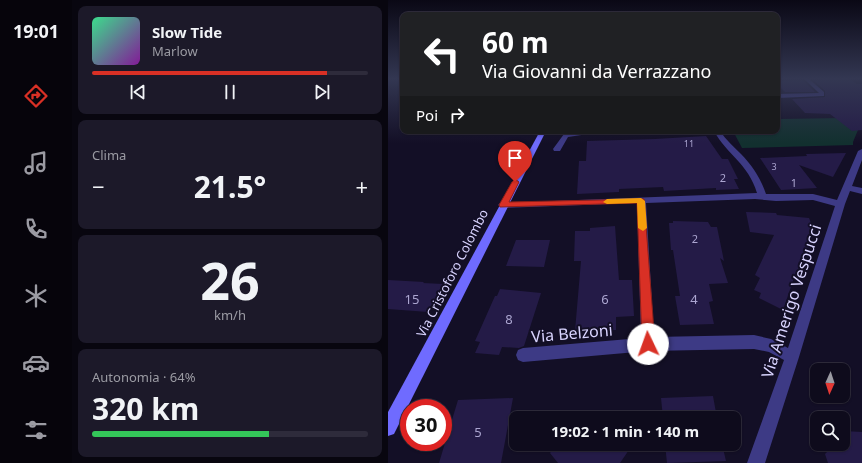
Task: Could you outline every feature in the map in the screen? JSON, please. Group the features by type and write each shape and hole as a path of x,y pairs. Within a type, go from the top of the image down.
{"street":[{"name":"Via Cristoforo Colombo","path":"388,428 541,134"},
{"path":"557,149 566,135 573,134"},
{"path":"719,134 749,168 756,180 762,196"},
{"name":"Via Amerigo Vespucci","path":"756,463 792,357 840,204 862,151"},
{"path":"846,188 862,191"},
{"path":"503,205 762,196 776,198 813,198 840,204"},
{"path":"641,201 648,344"},
{"name":"Via Belzoni","path":"523,355 648,344 754,342 771,346 792,357"}],"green space":[{"path":"843,118 858,130 853,145 742,148 735,134 780,134 780,119"}],"building":[{"path":"793,100 862,100 862,130 852,131 830,114 805,113"},
{"path":"706,136 722,159 728,159 738,179 734,179 739,189 716,190 716,188 664,191 663,187 619,189 619,192 577,194 579,161 586,161 587,141"},
{"path":"846,153 833,177 799,165 817,188 781,190 760,158 807,156 806,154"},
{"path":"746,212 776,213 777,215 809,218 815,233 812,233 813,236 797,280 794,278 783,310 759,298 761,293 754,290 760,278 755,275 774,235 750,232"},
{"path":"673,221 708,222 711,227 717,227 724,261 720,258 728,283 709,284 713,301 709,302 714,324 680,325 675,296 680,296 673,250 671,250 669,223 673,223"},
{"path":"615,226 619,280 632,280 634,316 616,317 616,330 575,331 581,261 574,261 575,231 590,231 590,228"},
{"path":"516,240 550,240 544,267 506,266"},
{"path":"388,280 443,284 428,312 388,309"},
{"path":"500,289 541,293 524,346 519,348 502,347 499,355 475,353 480,342 475,341 495,296 497,296"},
{"path":"713,396 716,411 662,411 661,398"},
{"path":"513,398 511,411 509,411 509,420 501,463 439,463 443,451 452,451 452,420 458,400"},
{"path":"850,431 862,432 862,463 828,463 825,454 828,451 850,451"},
{"path":"552,451 628,451 620,463 558,463 550,453"},
{"path":"666,451 724,451 726,461 667,463"}],"slow traffic":[{"path":"607,202 641,201 643,228"}],"route":[{"path":"515,182 503,205 641,201 648,344"}]}
